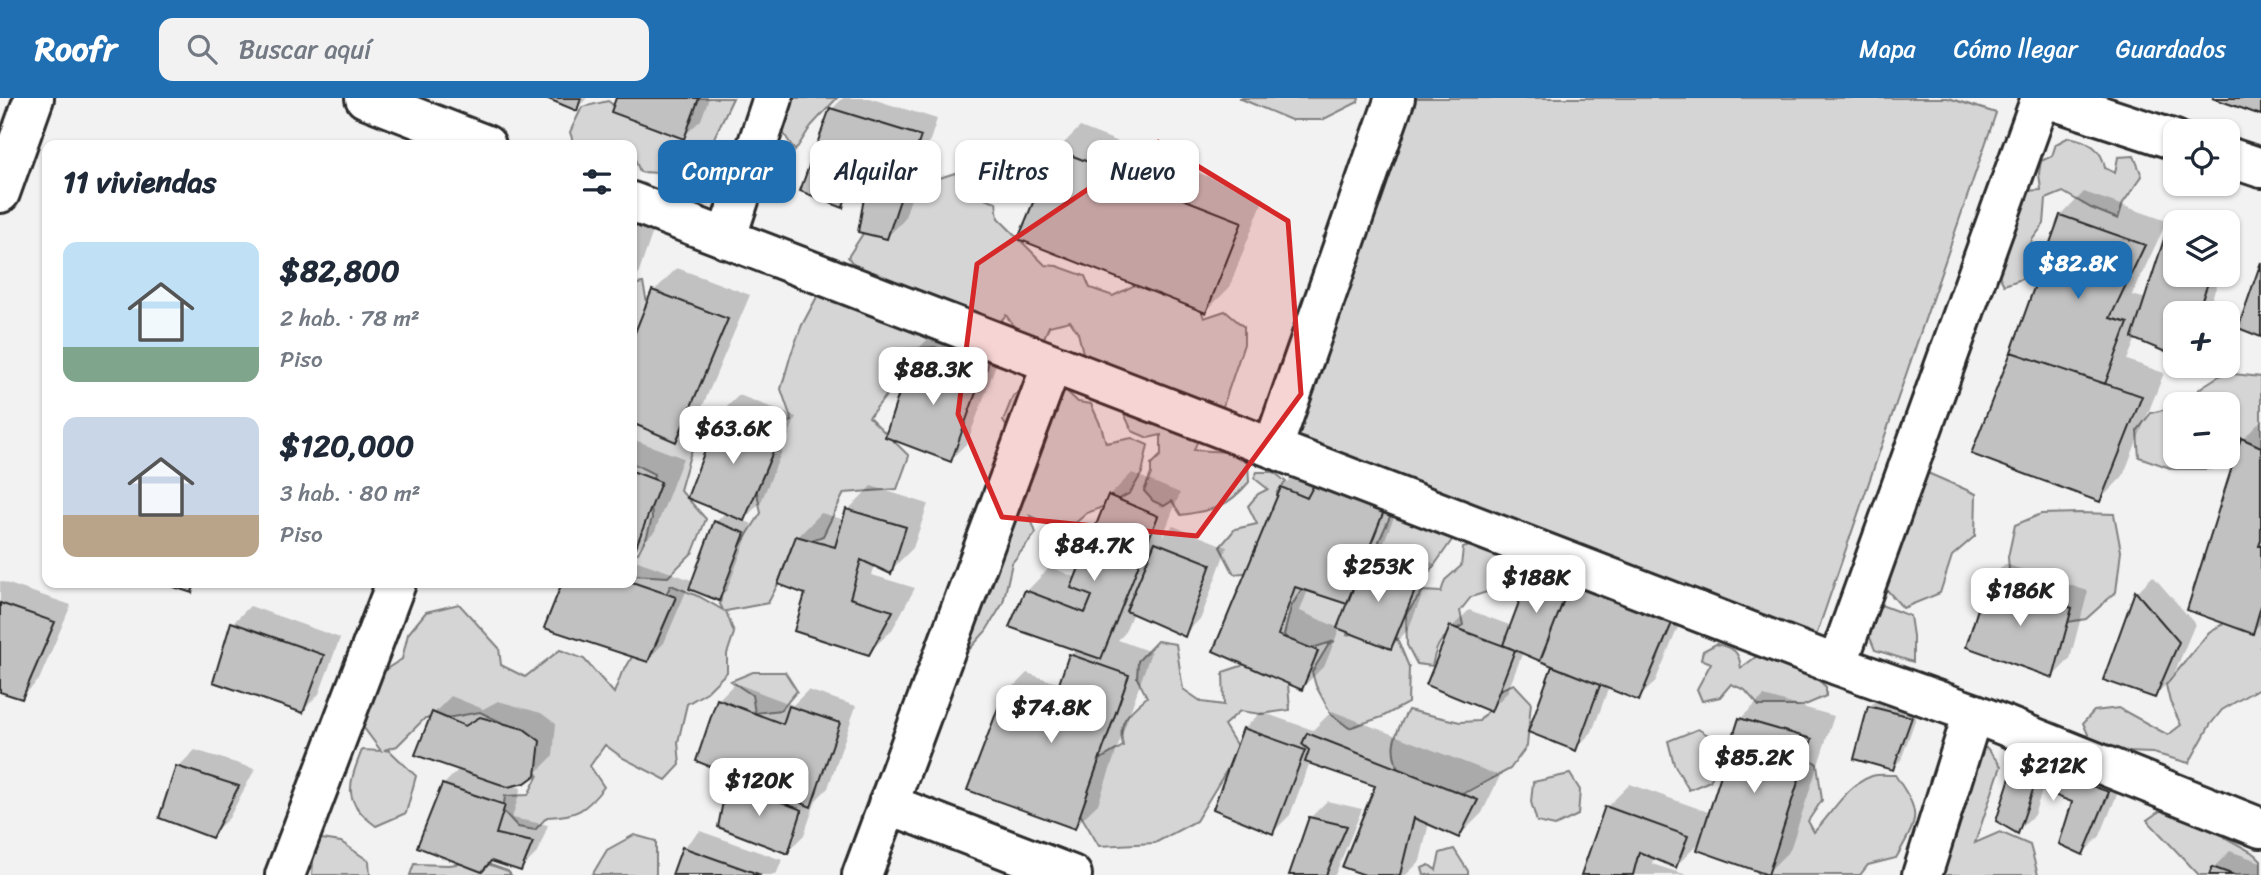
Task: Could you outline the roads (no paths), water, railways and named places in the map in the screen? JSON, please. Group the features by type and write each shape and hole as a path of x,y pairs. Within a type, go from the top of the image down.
{"street":[{"path":"0,193 34,98"},
{"path":"365,98 473,140"},
{"path":"726,239 773,98"},
{"path":"1273,447 1395,98"},
{"path":"1837,665 2043,98 2163,136"},
{"path":"2240,161 2261,168"},
{"path":"637,204 1837,665 1973,713 2261,828"},
{"path":"862,875 1052,364"},
{"path":"285,875 394,588"},
{"path":"1922,875 1973,713"},
{"path":"888,804 1072,875"}]}
